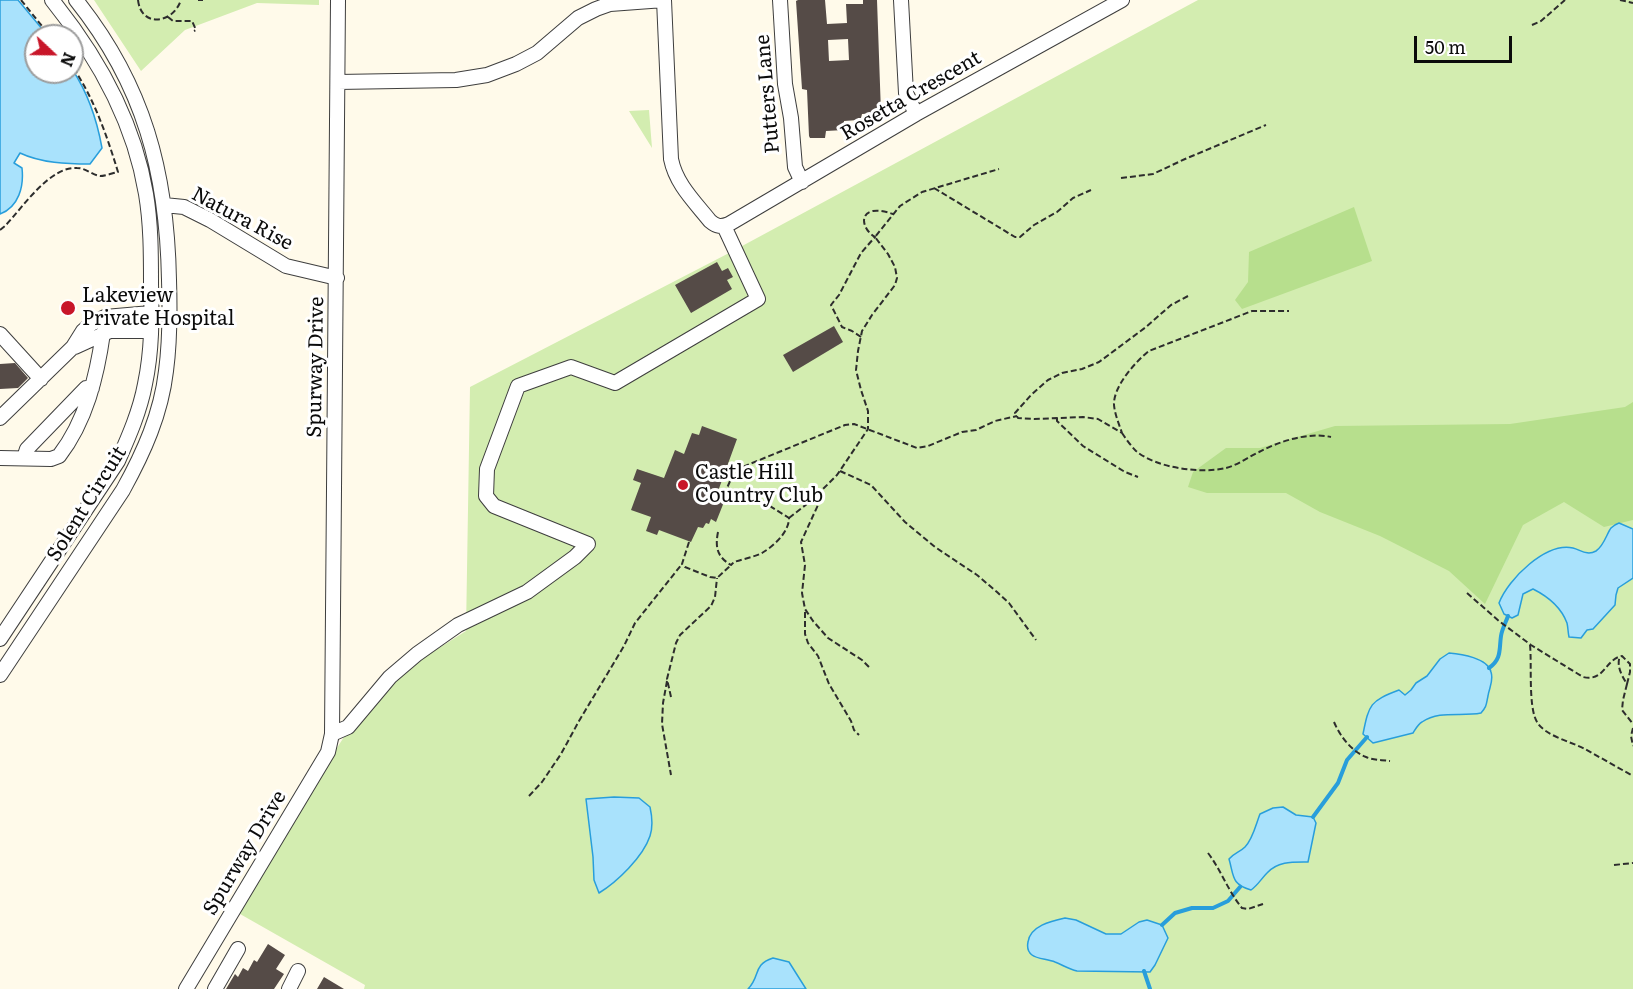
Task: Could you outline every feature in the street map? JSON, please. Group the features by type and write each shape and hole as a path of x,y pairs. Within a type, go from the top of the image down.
{"street":[{"name":"Solent Circuit","path":"0,639 118,461 131,432 143,393 149,359 152,313 150,225 136,150 121,111 102,72 77,32 52,0"},
{"name":"Solent Circuit","path":"0,675 123,490 155,421 166,372 169,344 169,263 164,206 154,154 134,91 114,53 76,0"},
{"name":"Spurway Drive","path":"186,989 328,752 332,734 338,0"},
{"path":"332,734 348,726 390,677 417,654 458,625 527,592 575,557 588,544 494,506 486,496 487,469 518,386 571,367 615,383 758,299 722,226 710,221 683,188 674,169 671,159 664,0 610,4 596,9 578,18 537,53 487,75 456,80 338,82"},
{"name":"Putters Lane","path":"780,0 785,84 790,106 795,167 802,182"},
{"path":"901,0 906,93 916,114"},
{"name":"Rosetta Crescent","path":"722,226 802,182 916,114 1122,0"},
{"name":"Natura Rise","path":"164,206 184,207 286,266 337,278"},
{"path":"0,418 73,347 83,331 98,319 117,315 152,313"},
{"path":"73,347 110,331 151,332"},
{"path":"0,458 51,459 59,456 77,427 92,388 103,333"},
{"path":"0,334 41,379"},
{"path":"24,458 27,449 86,388 92,388"},
{"path":"215,989 238,949"},
{"path":"289,989 298,971"}],"path":[{"path":"21,0 40,24"},
{"path":"138,0 140,10 144,15 159,20 168,17 176,10 181,0"},
{"path":"198,0 203,0"},
{"path":"1532,25 1541,21 1565,0"},
{"path":"1620,0 1633,3"},
{"path":"168,17 173,21 192,21 196,30 194,31"},
{"path":"0,230 43,184 64,169 89,170 100,176 118,172 109,140 82,84"},
{"path":"1121,178 1154,174 1266,125"},
{"path":"861,337 842,327 831,305 839,295 861,253 893,214 900,206 922,192 999,169"},
{"path":"934,188 1015,237 1020,237 1073,198 1091,190"},
{"path":"671,775 662,724 663,703 676,643 680,635 711,606 715,597 717,578 734,562 762,553 780,539 789,526 789,519 814,498 840,471 868,429 868,411 856,370 858,351 862,332 897,278 895,267 888,254 875,237 866,230 864,222 870,211 893,214"},
{"path":"1017,416 1015,413 1048,380 1062,373 1082,369 1099,362 1171,305 1188,296"},
{"path":"1288,311 1252,311 1149,351 1134,364 1118,390 1114,403 1117,420 1127,440 1137,451 1148,458 1179,468 1209,471 1227,468 1264,449 1294,439 1322,435 1331,437"},
{"path":"789,519 765,503 727,488 735,470 845,425 854,424 917,448 928,446 962,432 976,430 995,421 1017,416 1034,419 1083,417 1098,419 1122,433"},
{"path":"1058,418 1057,421 1083,446 1125,472 1138,477"},
{"path":"840,471 871,485 905,522 935,547 997,591 1009,603 1036,640"},
{"path":"814,498 818,505 801,542 805,565 802,593 805,609 805,634 808,643 818,656 829,684 859,735"},
{"path":"718,532 716,544 719,555 731,565"},
{"path":"529,796 542,782 561,754 635,623 682,564 689,542"},
{"path":"682,564 702,574 717,578"},
{"path":"1467,593 1529,644 1582,677 1590,679 1598,676 1615,657 1623,656 1630,664 1630,672 1622,710 1633,724"},
{"path":"805,609 828,638 862,660 870,668"},
{"path":"1529,644 1531,685 1537,722 1554,735 1633,776"},
{"path":"1620,656 1619,668 1627,684"},
{"path":"667,679 671,697"},
{"path":"1334,722 1349,745 1366,758 1390,762"},
{"path":"1633,728 1631,736 1633,746"},
{"path":"1208,853 1242,908 1248,909 1263,904"},
{"path":"1614,865 1633,863"}],"green space":[{"path":"94,0 319,0 319,5 257,3 185,30 141,71"},
{"name":"Castle Hill Country Club","path":"1198,0 1633,0 1633,989 364,989 365,985 233,910 351,726 393,677 466,631 470,387 731,252"},
{"path":"649,110 652,148 629,111"},
{"path":"1354,207 1372,261 1242,309 1235,300 1248,282 1249,252"},
{"path":"1633,402 1633,520 1604,527 1564,502 1523,525 1485,604 1449,571 1380,536 1320,512 1286,493 1207,493 1188,487 1193,472 1226,448 1260,448 1335,426 1510,424 1625,407"}],"water":[{"path":"0,0 18,0 38,24 24,24 24,84 81,84 91,107 102,148 90,164 45,161 20,153 14,163 22,168 21,189 12,206 0,214"},
{"path":"1619,523 1633,529 1633,578 1618,588 1615,605 1593,629 1587,630 1581,638 1569,637 1567,623 1561,612 1533,589 1523,594 1518,615 1512,618 1504,614 1499,603 1511,583 1529,564 1540,556 1562,548 1573,548 1587,553 1596,551 1611,528"},
{"path":"1449,653 1480,660 1489,667 1492,681 1486,705 1481,713 1436,716 1421,723 1413,733 1373,743 1363,734 1369,710 1376,701 1399,690 1405,695 1416,683 1427,676 1440,659"},
{"path":"639,798 650,807 652,829 647,844 636,860 621,876 599,893 594,880 586,799"},
{"path":"1283,807 1296,815 1313,817 1316,823 1308,862 1276,866 1251,890 1245,888 1234,879 1229,859 1248,844 1260,814 1273,808"},
{"path":"1065,918 1076,920 1106,934 1121,934 1139,922 1147,920 1162,925 1168,938 1150,972 1077,971 1034,956 1028,949 1030,936 1037,928"},
{"path":"773,958 789,962 806,989 748,989 759,967"}],"building":[{"path":"825,0 827,24 847,23 846,4 863,4 863,0 877,0 881,113 862,114 858,120 844,121 844,130 826,131 825,138 810,138 807,90 802,89 796,1","holes":["848,39 849,60 829,61 828,40"]},
{"path":"717,262 722,271 728,268 733,277 727,280 732,289 691,313 675,285"},
{"path":"834,326 843,342 793,372 783,355"},
{"path":"15,363 28,378 18,388 0,389 0,364"},
{"name":"Castle Hill Country Club","path":"702,426 737,439 717,494 721,495 719,500 724,502 716,522 711,519 709,524 706,523 703,528 698,527 691,542 659,530 657,535 646,531 651,517 631,510 641,483 633,480 637,469 664,478 675,450 684,454 692,433 699,435"},
{"path":"268,944 285,955 276,969 284,974 274,989 226,989 235,974 238,977 243,968 248,971 254,960 257,962"},
{"path":"324,977 344,989 317,989"}],"waterway":[{"path":"1489,668 1498,657 1502,633 1508,616"},
{"path":"1313,817 1338,783 1347,760 1367,737"},
{"path":"1162,925 1175,913 1192,908 1213,908 1228,901 1240,887"},
{"path":"1144,971 1150,989"}],"place":[{"name":"Lakeview Private Hospital","path":"68,308"},
{"name":"Castle Hill Country Club","path":"683,485"}]}
